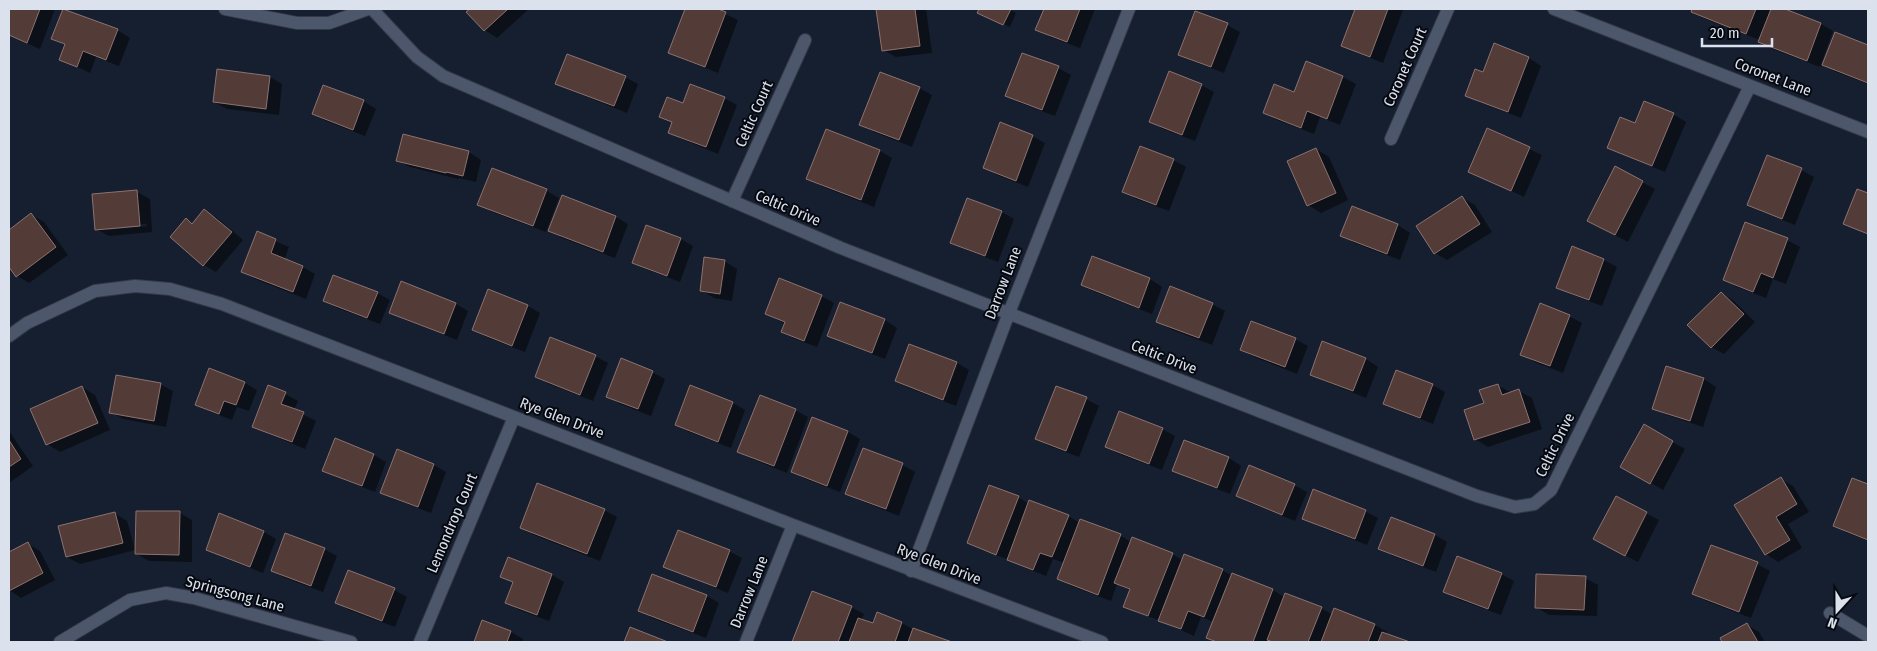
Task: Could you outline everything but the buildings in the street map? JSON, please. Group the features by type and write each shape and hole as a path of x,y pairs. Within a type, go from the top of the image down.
{"street":[{"path":"225,9 297,23 329,23 370,9"},
{"name":"Celtic Drive","path":"370,9 417,57 443,76 732,202 841,248 1009,314 1477,496 1515,507 1534,504 1551,490 1750,86"},
{"name":"Darrow Lane","path":"911,571 1009,314 1129,9"},
{"name":"Coronet Court","path":"1391,139 1448,9"},
{"name":"Coronet Lane","path":"1554,9 1868,132"},
{"name":"Celtic Court","path":"732,202 805,40"},
{"name":"Rye Glen Drive","path":"9,336 27,322 95,291 135,286 170,289 222,304 792,526 1102,642"},
{"name":"Lemondrop Court","path":"420,642 514,417"},
{"name":"Darrow Lane","path":"746,642 792,526"},
{"name":"Springsong Lane","path":"60,642 130,600 166,593 194,598 351,642"},
{"path":"1830,613 1868,636"}]}
